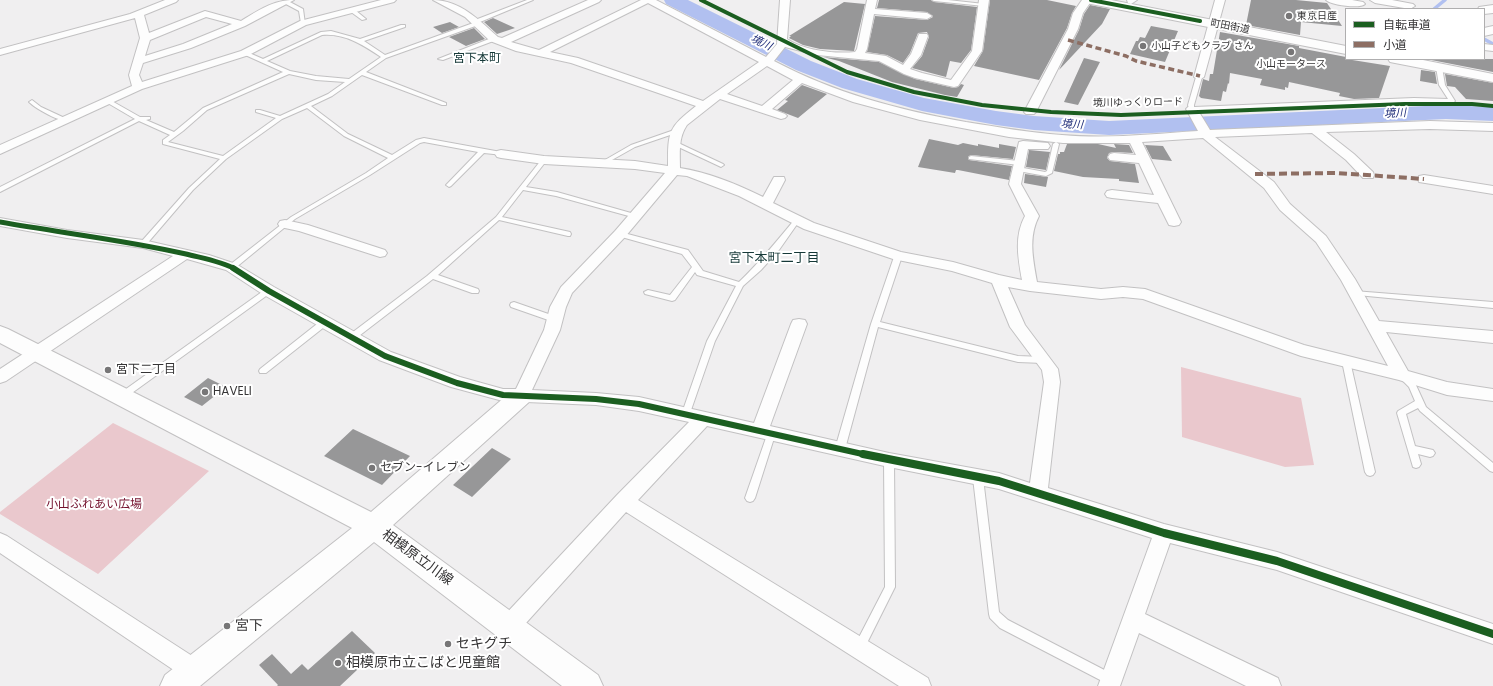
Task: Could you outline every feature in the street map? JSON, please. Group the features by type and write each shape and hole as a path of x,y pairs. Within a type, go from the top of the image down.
{"main road":[{"name":"町田街道","path":"1091,0 1345,41"},
{"name":"町田街道","path":"1130,0 1215,21 1345,50"},
{"path":"1403,60 1493,70"},
{"path":"1439,63 1493,78"},
{"path":"0,334 374,526 522,396"},
{"name":"相模原立川線","path":"185,678 374,526 587,686"}],"street":[{"path":"0,52 139,14 173,0"},
{"path":"3,146 66,120 138,87 245,53 303,23 391,0"},
{"path":"438,0 468,15 498,40 520,49 574,60 704,105"},
{"path":"498,40 596,0"},
{"path":"540,53 648,0 768,61 800,79 857,100 920,117 1059,141 1134,139 1206,133 1430,125 1493,127"},
{"path":"522,396 552,330 558,307 566,291 620,234 674,171 675,137 682,123 704,105 768,61 782,43 784,3 786,0"},
{"path":"856,55 859,54 862,48 872,0"},
{"path":"1030,112 1073,29 1078,13 1087,0"},
{"path":"1199,76 1220,0"},
{"path":"1331,0 1360,4"},
{"path":"1375,0 1410,6"},
{"path":"139,62 187,46 242,24 264,11 287,1"},
{"path":"782,43 794,47 841,55 882,58 904,70 920,76 954,84 977,51 984,3"},
{"path":"870,11 927,16"},
{"path":"138,87 134,75 145,38 139,14"},
{"path":"145,38 205,14 242,24"},
{"path":"904,70 916,55 923,36"},
{"path":"0,40 16,47"},
{"path":"764,110 800,79"},
{"path":"719,95 781,116"},
{"path":"1193,111 1211,140 1268,185 1285,207 1321,239 1357,294 1402,375"},
{"path":"1315,129 1350,157 1368,175"},
{"path":"1134,139 1174,222"},
{"path":"1030,286 1025,242 1028,221 1032,216 1016,184 1018,166 1023,145 1039,147 1059,141"},
{"path":"501,154 544,160 635,165 689,173 744,193 796,220 843,239 898,256 953,267 998,280 1030,286 1101,294 1123,292 1145,294 1301,350 1402,375 1417,381 1493,396"},
{"path":"1114,157 1144,160"},
{"path":"1424,178 1493,190"},
{"path":"766,204 779,180"},
{"path":"1112,194 1163,200"},
{"path":"0,222 67,234 143,244 231,267 269,291 403,364 457,383 503,395 596,399 639,404 889,460 999,481 1038,492 1098,513 1164,533 1277,561 1493,634"},
{"path":"285,224 380,253"},
{"path":"0,377 185,254"},
{"path":"998,280 1018,327 1050,369 1052,382 1038,492"},
{"path":"765,433 799,324"},
{"path":"1375,326 1493,337"},
{"path":"509,626 624,501 695,416"},
{"path":"624,501 920,686"},
{"path":"1110,683 1164,533"},
{"path":"0,542 185,678"},
{"path":"1133,619 1270,686"}],"lane":[{"path":"143,244 191,189 224,158 280,118 330,95 384,57 478,22 531,0"},
{"path":"934,0 984,3"},
{"path":"287,1 301,10 303,23"},
{"path":"353,11 364,19"},
{"path":"360,41 403,26"},
{"path":"262,61 321,34 331,32 360,41 384,57"},
{"path":"441,59 498,40"},
{"path":"245,53 288,72 316,78 350,82"},
{"path":"1199,76 1192,105 1193,111 1406,100 1452,101 1442,85 1439,63"},
{"path":"224,158 165,143 165,141 181,130 204,110 288,72"},
{"path":"362,73 444,104"},
{"path":"108,101 139,120 174,134"},
{"path":"32,102 39,108 66,120"},
{"path":"308,106 346,135 393,158"},
{"path":"258,111 280,118"},
{"path":"0,190 139,120 148,118"},
{"path":"601,164 634,146 675,137 721,165"},
{"path":"231,267 299,214 393,158 412,144 424,140 501,154"},
{"path":"971,158 1018,166 1046,174 1050,172 1059,141"},
{"path":"449,185 482,151"},
{"path":"352,337 432,276 498,218 544,160"},
{"path":"521,188 557,194 636,216"},
{"path":"498,218 568,234"},
{"path":"695,416 711,341 740,284 758,268 776,248 796,220"},
{"path":"620,234 685,252 700,273 740,284"},
{"path":"840,449 875,324 898,256"},
{"path":"648,292 672,298 696,266"},
{"path":"432,276 475,291"},
{"path":"122,396 269,291"},
{"path":"1357,294 1493,305"},
{"path":"514,305 554,319"},
{"path":"263,371 324,322"},
{"path":"875,324 1018,359 1043,360"},
{"path":"1346,361 1370,472"},
{"path":"1402,375 1412,385 1419,404 1423,409 1493,468"},
{"path":"1416,464 1401,413 1419,404"},
{"path":"750,498 765,433"},
{"path":"1411,449 1430,453"},
{"path":"858,648 890,587 889,460"},
{"path":"978,478 994,614 1004,624 1110,683"}],"green space":[{"path":"1181,367 1301,398 1314,465 1285,467 1182,437"},
{"name":"小山ふれあい広場","path":"113,423 209,471 98,574 0,514 0,512"}],"building":[{"path":"879,0 931,0 934,2 977,7 971,50 961,63 950,61 946,77 912,68 922,56 929,37 927,32 918,33 910,53 903,63 887,55 867,52 875,16 927,20 933,17 927,12 877,8"},
{"path":"990,0 1047,0 1076,6 1067,28 1039,80 974,66 983,51"},
{"path":"1251,0 1296,0 1327,3 1342,26 1301,22 1300,35 1246,25"},
{"path":"844,2 865,4 854,51 820,49 803,45 789,38 791,36 789,36"},
{"path":"1090,5 1110,9 1102,24 1059,70 1079,30 1084,14"},
{"path":"493,18 515,28 497,34 484,22"},
{"path":"450,22 459,27 442,33 433,27"},
{"path":"1151,26 1178,31 1165,62 1130,54 1136,41 1138,41 1140,37 1145,38"},
{"path":"474,28 485,39 466,46 449,37"},
{"path":"1220,32 1299,46 1299,48 1345,57 1345,60 1390,66 1379,98 1354,99 1339,96 1340,93 1289,82 1288,88 1285,87 1285,90 1260,85 1262,79 1230,73 1229,84 1228,83 1226,92 1223,91 1221,101 1201,98 1199,96 1203,79 1209,81 1210,74 1213,74"},
{"path":"823,57 879,62 915,79 954,88 961,84 964,85 957,97 945,95 892,82 839,61"},
{"path":"1084,58 1100,62 1078,105 1064,102"},
{"path":"1493,59 1493,72 1431,60"},
{"path":"1421,70 1435,72 1437,84 1420,81"},
{"path":"1445,74 1493,83 1493,101 1466,99 1455,87 1447,86"},
{"path":"802,85 827,94 798,118 777,110 788,101 785,100"},
{"path":"929,139 958,145 963,143 978,146 978,144 999,148 999,144 1016,147 1013,159 971,155 968,157 969,160 1012,166 1009,180 958,170 956,170 955,173 918,167"},
{"path":"1067,144 1098,144 1116,148 1114,144 1129,145 1133,153 1114,152 1109,153 1107,158 1110,161 1135,164 1139,183 1119,181 1119,179 1083,177 1054,171 1058,154 1060,154 1060,152 1064,152"},
{"path":"1145,145 1163,146 1172,161 1152,159"},
{"path":"1029,150 1050,152 1046,170 1026,167"},
{"path":"1025,174 1048,177 1046,187 1024,183"},
{"name":"HAVELI","path":"208,378 226,387 202,406 184,397"},
{"path":"353,429 410,456 382,485 324,456"},
{"path":"492,448 511,459 472,497 453,485"},
{"path":"352,631 375,653 340,686 277,686 278,685 259,665 272,654 291,674 302,664 308,670"}],"waterway":[{"name":"境川","path":"673,0 814,70 886,95 959,112 996,118 1034,123 1109,128 1446,112 1493,114"},
{"path":"1435,8 1445,0"},
{"path":"1485,40 1493,44"}],"marked path":[{"path":"1068,40 1126,56 1136,61 1200,76"},
{"path":"1255,174 1337,173 1424,179"}],"cycle path":[{"name":"境川ゆっくりロード","path":"701,0 847,72 914,92 982,105 1051,112 1121,115 1405,104 1472,104 1493,106"},
{"path":"1091,0 1200,21"},
{"path":"0,222 67,234 143,244 209,260 231,267 269,291 385,356 457,383 503,395 596,399 639,404 889,460 999,481 1164,533 1277,561 1493,634"}],"place":[{"name":"東京日産","path":"1289,16"},
{"name":"小山子どもクラブ さん","path":"1143,46"},
{"name":"小山モータース","path":"1291,52"},
{"name":"宮下二丁目","path":"108,370"},
{"name":"HAVELI","path":"205,392"},
{"name":"セブン-イレブン","path":"372,468"},
{"name":"宮下","path":"227,626"},
{"name":"セキグチ","path":"448,644"},
{"name":"相模原市立こばと児童館","path":"338,663"}],"district":[{"name":"宮下本町","path":"477,59"},
{"name":"宮下本町二丁目","path":"774,259"}]}
